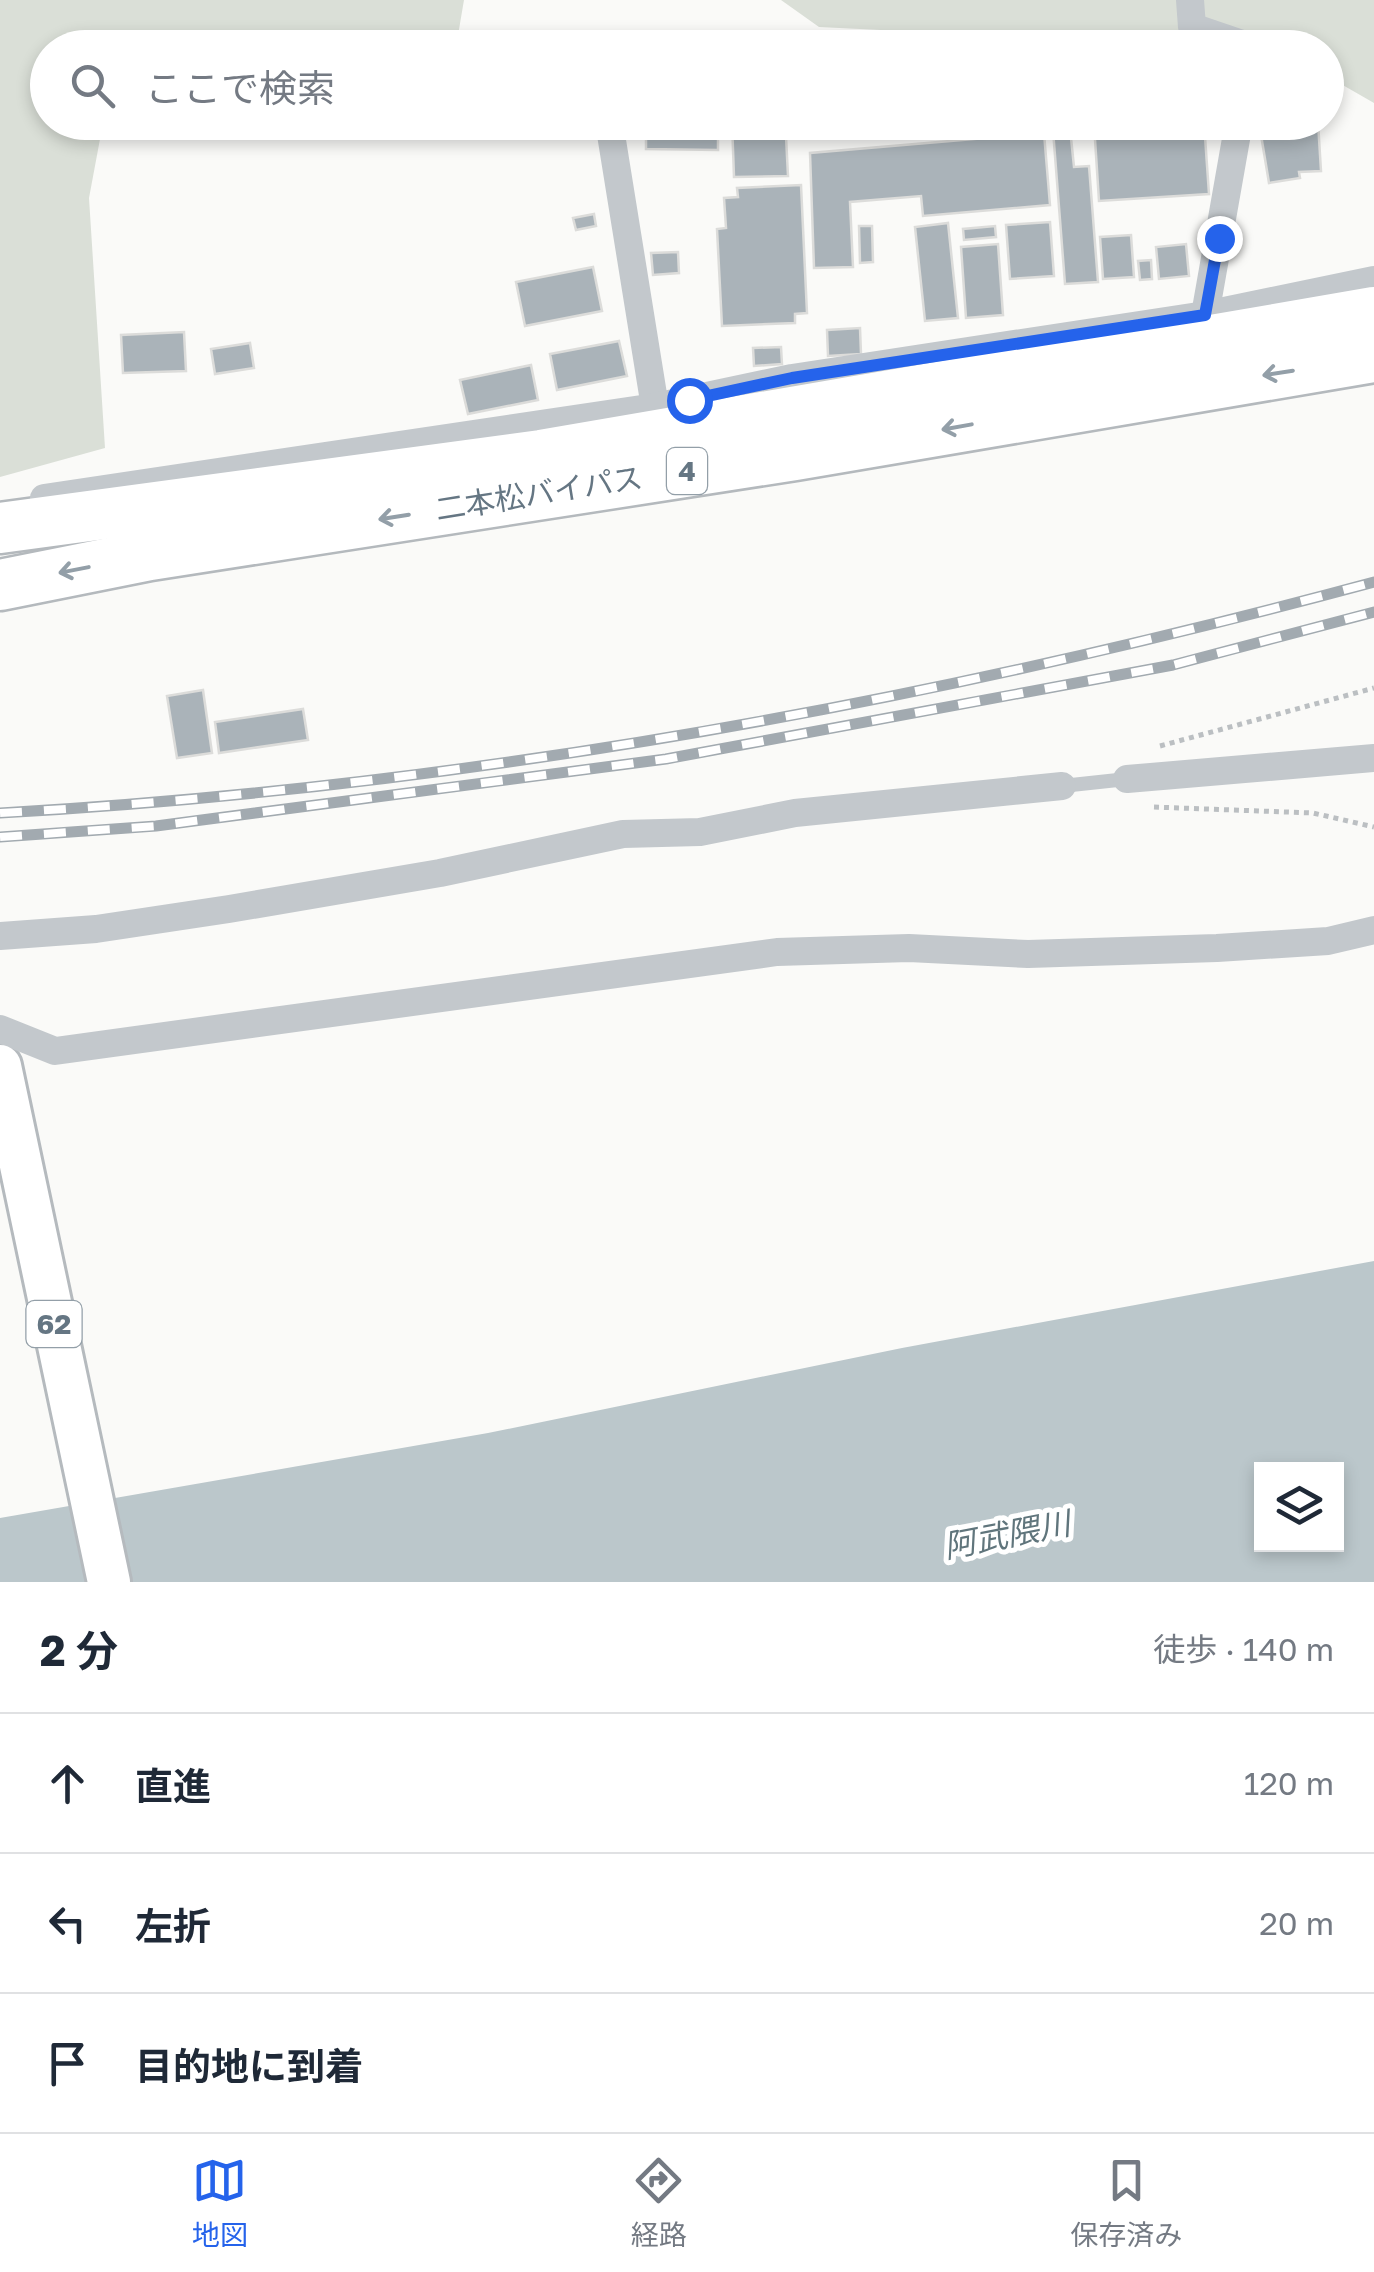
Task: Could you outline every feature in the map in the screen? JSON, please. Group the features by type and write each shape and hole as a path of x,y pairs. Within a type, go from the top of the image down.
{"highway":[{"name":"二本松バイパス","path":"0,528 541,455 1374,312"},
{"name":"二本松バイパス","path":"0,585 150,554 795,455 1374,357"}],"main road":[{"name":"62","path":"0,1066 109,1582"}],"street":[{"path":"1190,0 1192,26 1204,30"},
{"path":"613,140 655,407"},
{"path":"1205,315 1236,140"},
{"path":"0,506 655,407 792,378 1205,315 1374,280"},
{"path":"1127,779 1374,758"},
{"path":"0,936 96,929 229,909 440,873 622,834 700,832 795,814 1062,786"},
{"path":"0,1029 56,1051 776,952 910,948 1028,954 1217,948 1328,941 1374,930"}],"lane":[{"path":"1062,786 1127,779"}],"shaded area":[{"path":"0,0 464,0 459,30 30,30 30,140 100,140 89,198 105,448 0,477"},
{"path":"781,0 1374,0 1374,103 1344,86 1344,30 819,27"}],"water":[{"name":"阿武隈川","path":"1374,1261 1374,1582 0,1582 0,1518 488,1433 902,1348"}],"building":[{"path":"646,140 718,140 718,150 646,149"},
{"path":"733,140 786,140 788,176 734,177"},
{"path":"962,140 1045,140 1050,205 923,216 921,196 850,202 853,267 814,268 810,153"},
{"path":"1054,140 1071,140 1074,167 1089,166 1098,282 1065,284"},
{"path":"1095,140 1205,140 1209,194 1099,201"},
{"path":"1262,140 1319,140 1321,171 1299,172 1300,178 1269,183"},
{"path":"801,185 807,313 795,314 795,323 722,326 717,229 726,228 724,198 738,197 737,188"},
{"path":"594,214 596,226 576,230 573,218"},
{"path":"1050,222 1054,276 1010,279 1006,225"},
{"path":"948,223 958,318 925,321 915,227"},
{"path":"859,226 872,226 873,262 860,263"},
{"path":"995,226 996,237 964,240 963,229"},
{"path":"1131,235 1134,277 1103,279 1100,237"},
{"path":"998,244 1003,315 966,318 961,247"},
{"path":"1186,244 1189,276 1159,279 1156,247"},
{"path":"678,252 679,273 653,275 651,253"},
{"path":"1151,260 1152,279 1140,280 1138,261"},
{"path":"593,267 602,311 525,326 516,282"},
{"path":"860,328 861,354 828,356 827,330"},
{"path":"184,332 186,371 123,373 121,335"},
{"path":"619,341 627,376 557,390 550,354"},
{"path":"250,343 254,368 215,374 211,349"},
{"path":"781,347 782,364 754,366 753,348"},
{"path":"531,365 538,400 468,414 460,380"},
{"path":"203,690 212,753 177,758 167,696"},
{"path":"303,709 308,740 219,753 215,722"}],"railway":[{"path":"0,813 174,801 347,783 693,733 1035,665 1374,582"},
{"path":"0,837 156,826 666,759 1173,665 1374,612"}],"route":[{"path":"689,400 792,378 1205,315 1219,238"}]}
